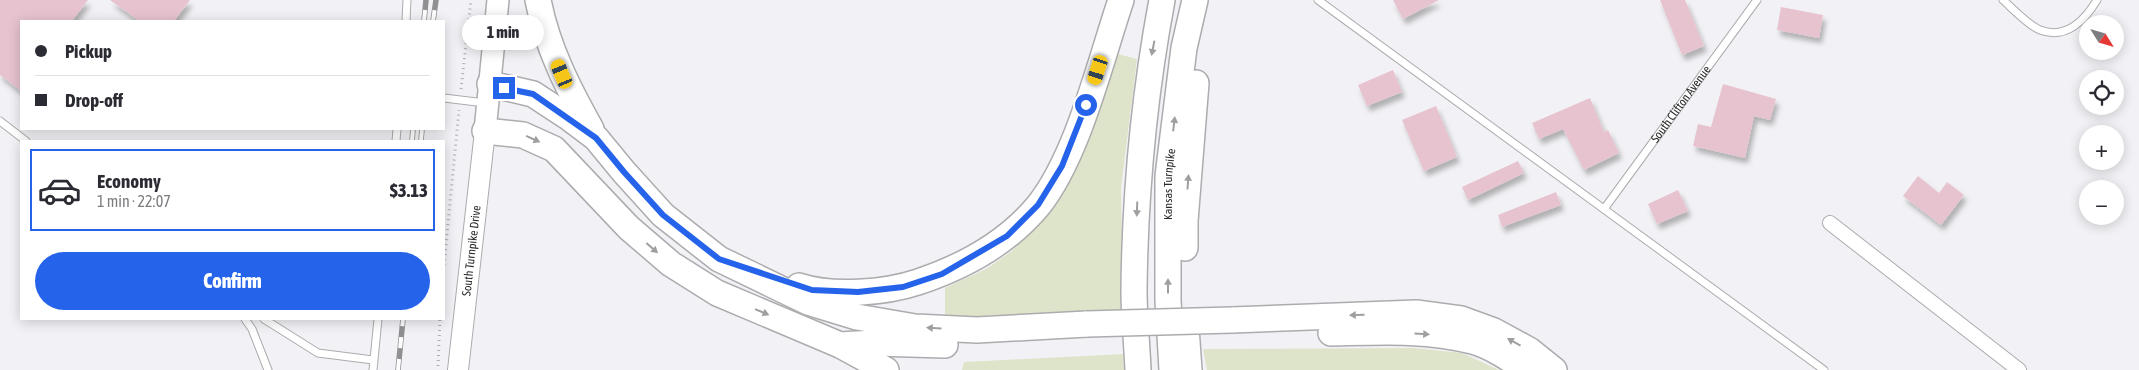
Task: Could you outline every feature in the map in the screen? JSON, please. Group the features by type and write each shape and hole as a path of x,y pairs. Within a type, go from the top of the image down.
{"highway":[{"path":"538,0 550,46 564,79 596,138 624,172 663,215 719,259 808,302 857,317 896,324 915,327 977,330 1088,332 1232,327 1416,313 1461,319 1494,331 1529,350 1554,370"},
{"path":"719,259 812,290 858,292 903,287 942,274 1007,236 1038,205 1062,166 1080,123 1121,0"},
{"path":"1138,370 1134,292 1138,172 1152,56 1162,0"},
{"name":"Kansas Turnpike","path":"1172,370 1168,300 1168,176 1184,48 1195,0"},
{"path":"1189,370 1185,312 1185,221 1195,91 1209,0"},
{"path":"489,94 533,94 596,138"},
{"path":"485,131 523,135 554,149 629,228 671,264 718,293 840,345 886,370"},
{"path":"1232,327 1439,335 1473,341 1506,356 1526,370"},
{"path":"840,345 875,343 958,345 1088,332"}],"main road":[{"path":"485,131 498,0"}],"street":[{"name":"South Turnpike Drive","path":"458,370 485,131"},
{"path":"1830,223 2019,370"}],"lane":[{"path":"406,20 407,0"},
{"path":"1318,0 1824,370"},
{"name":"South Clifton Avenue","path":"1604,209 1758,0"},
{"path":"2003,0 2039,30 2056,33 2072,28 2087,16 2097,0"},
{"path":"445,98 489,94"},
{"path":"0,121 25,140"},
{"path":"246,320 252,329 268,370"},
{"path":"266,320 318,353 373,360"},
{"path":"373,370 378,320"}],"path":[{"path":"465,57 471,0"},
{"path":"445,255 457,130"},
{"path":"438,370 440,320"}],"green space":[{"path":"1118,54 1137,59 1121,188 1123,317 945,318 945,288 986,269 1012,251 1056,205 1086,144"},
{"path":"1414,348 1462,353 1499,370 1207,370 1203,349"},
{"path":"1123,354 1124,370 962,370 964,362"}],"building":[{"path":"0,0 88,0 73,20 20,20 20,90 0,75"},
{"path":"110,0 190,0 175,20 138,20"},
{"path":"1393,0 1439,0 1403,19"},
{"path":"1660,0 1685,0 1704,46 1682,55"},
{"path":"1781,7 1823,15 1819,38 1777,30"},
{"path":"1393,70 1402,92 1367,106 1358,85"},
{"path":"1723,84 1776,99 1770,120 1754,116 1745,158 1693,146 1698,124 1711,127"},
{"path":"1590,98 1604,132 1608,130 1619,153 1584,170 1563,129 1539,139 1532,123"},
{"path":"1436,106 1457,157 1424,171 1402,120"},
{"path":"1518,161 1524,173 1468,200 1462,187"},
{"path":"1918,176 1939,193 1947,182 1964,195 1941,225 1903,196"},
{"path":"1678,190 1688,211 1657,224 1648,204"},
{"path":"1556,192 1561,205 1502,227 1498,215"}],"railway":[{"path":"424,20 426,0"},
{"path":"433,20 436,0"},
{"path":"412,140 413,130"},
{"path":"421,140 422,130"},
{"path":"398,370 403,320"}],"route":[{"path":"504,88 533,94 596,138 663,215 719,259 812,290 858,292 903,287 942,274 978,255 1007,236 1038,205 1062,166 1086,105"}]}
